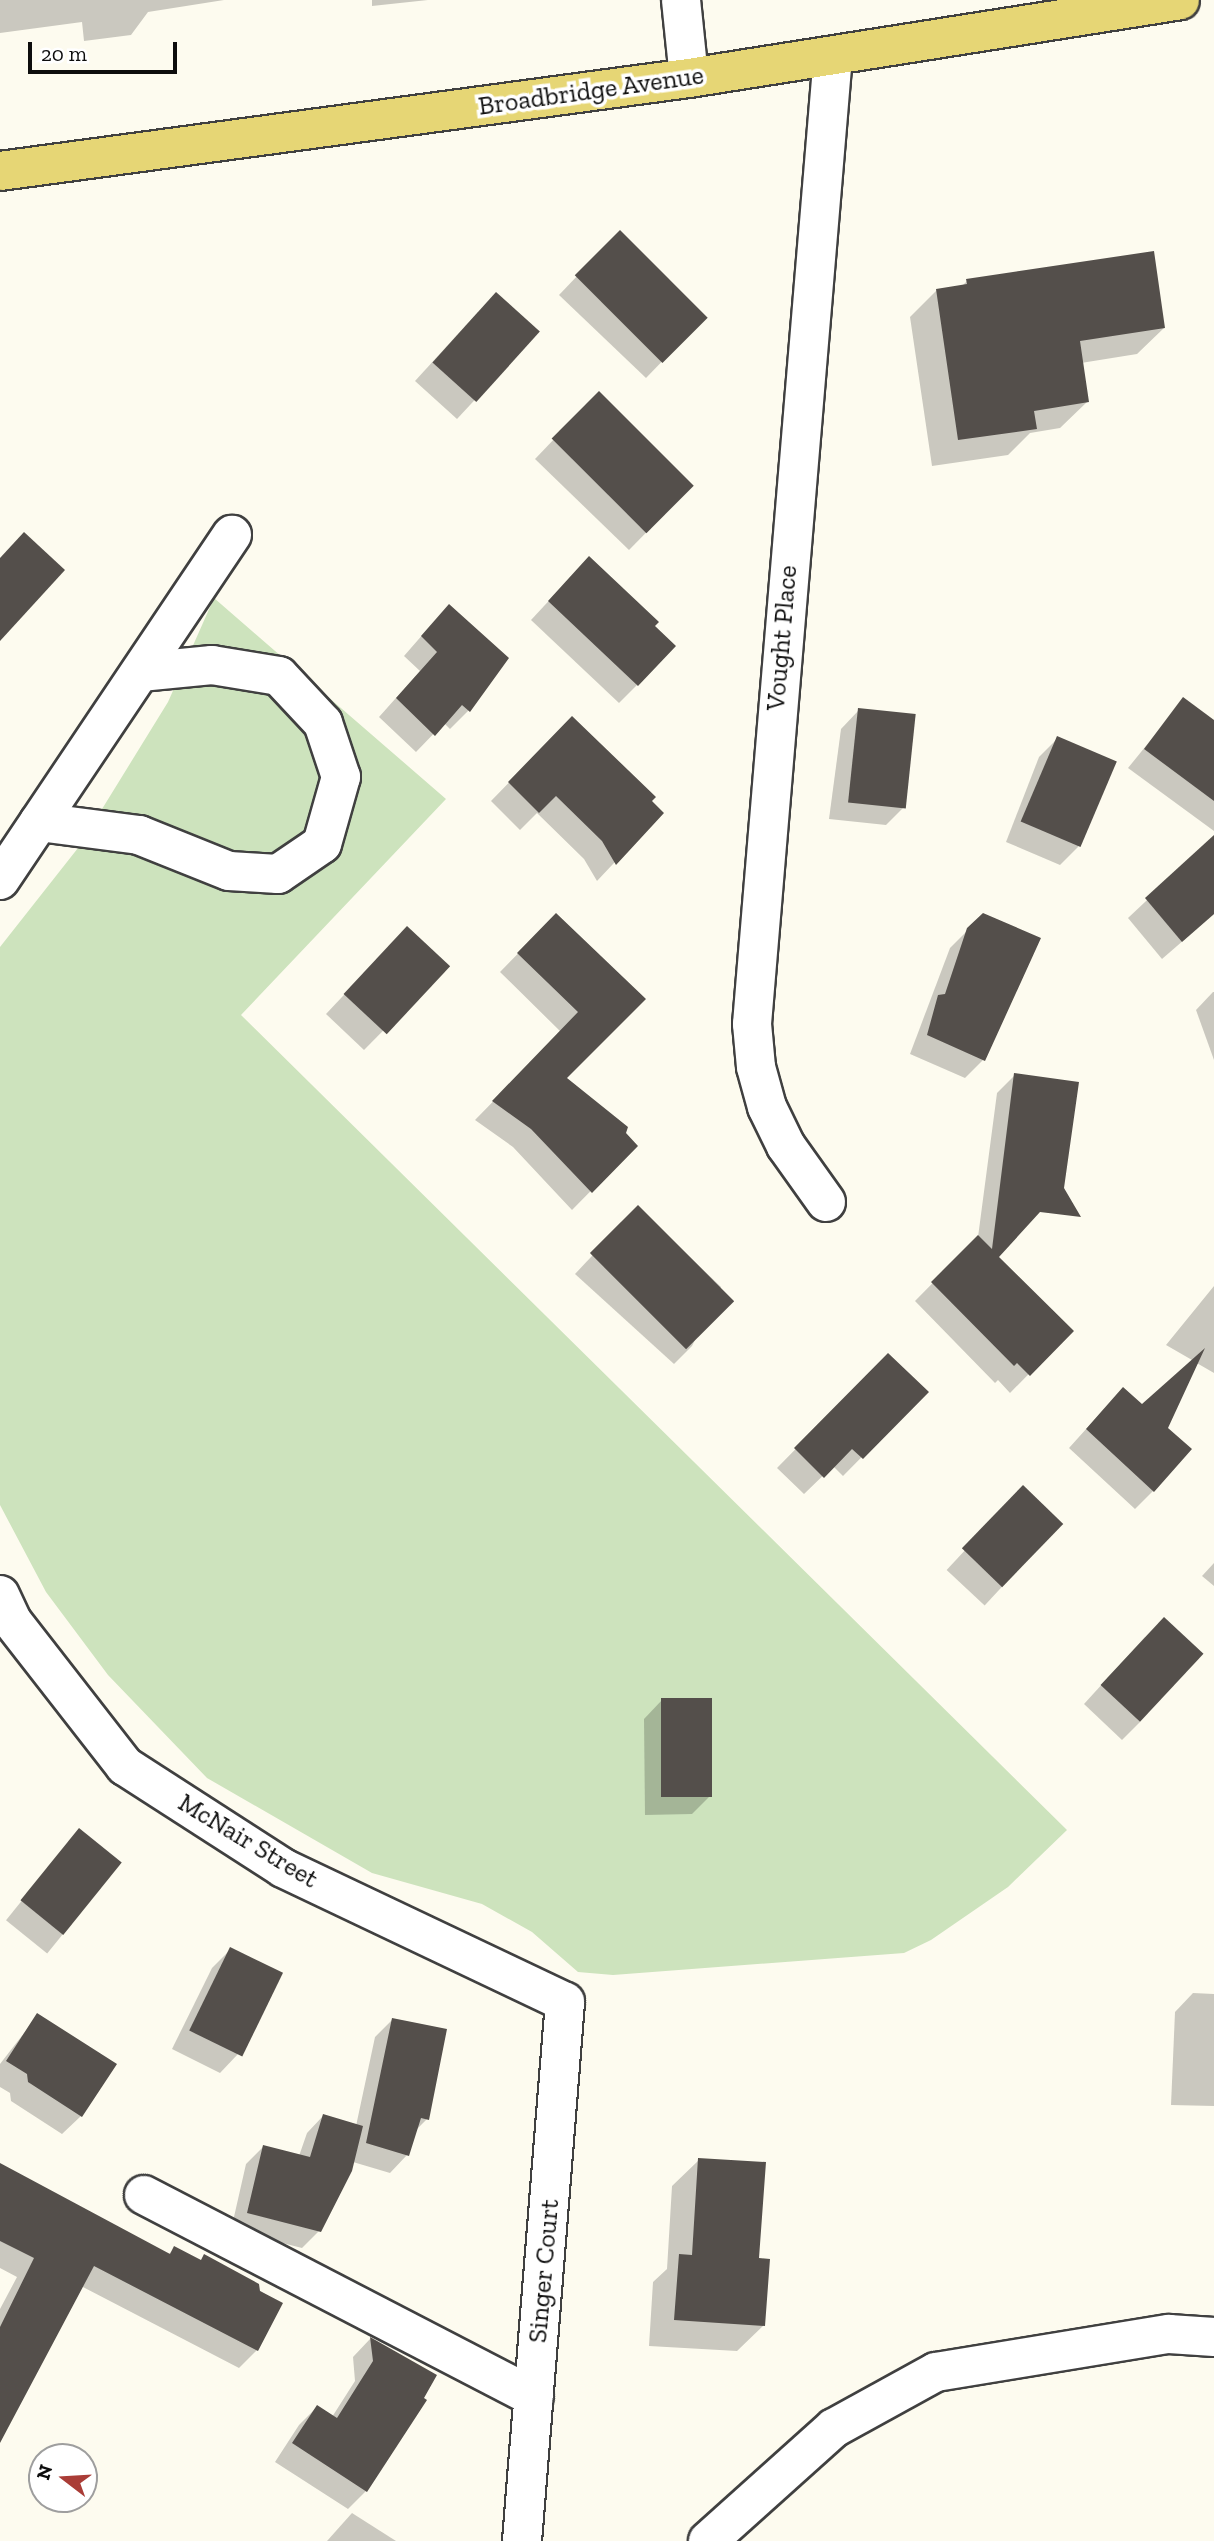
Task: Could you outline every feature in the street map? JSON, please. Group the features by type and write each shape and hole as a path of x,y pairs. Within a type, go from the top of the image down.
{"main road":[{"name":"Broadbridge Avenue","path":"0,171 689,78 1180,0"}],"street":[{"path":"681,0 689,78"},
{"name":"Vought Place","path":"826,1202 786,1146 767,1107 756,1068 752,1024 833,55"},
{"path":"0,880 232,535"},
{"path":"39,822 139,835 242,872 278,874 322,844 341,777 323,723 279,676 212,665 140,672"},
{"name":"McNair Street","path":"0,1595 12,1622 125,1766 283,1868 565,2002"},
{"name":"Singer Court","path":"522,2541 565,2002"},
{"path":"144,2195 534,2397"},
{"path":"708,2541 834,2428 936,2371 1169,2334 1214,2337"}],"green space":[{"path":"214,598 446,799 241,1015 1067,1830 1008,1887 931,1940 904,1953 613,1975 578,1972 532,1932 482,1904 372,1873 207,1778 108,1675 46,1592 0,1505 0,947 78,848 168,702"}],"building":[{"path":"620,230 708,318 662,363 575,275"},
{"path":"1154,251 1165,328 1080,341 1089,402 1034,411 1037,429 958,440 936,289 967,284 966,279"},
{"path":"496,292 540,331 476,402 432,363"},
{"path":"599,391 694,486 646,533 552,438"},
{"path":"24,532 65,570 0,641 0,558"},
{"path":"589,556 659,622 655,626 676,646 638,686 548,601"},
{"path":"449,604 509,658 470,712 462,705 435,736 396,698 437,652 421,636"},
{"path":"1183,697 1214,720 1214,801 1144,749"},
{"path":"858,708 916,714 906,809 848,802"},
{"path":"572,716 656,797 652,801 664,813 616,865 602,841 556,796 539,813 508,782"},
{"path":"1057,736 1117,761 1080,847 1021,822"},
{"path":"1214,835 1214,914 1182,942 1145,898"},
{"path":"556,913 646,999 567,1078 628,1127 626,1133 638,1146 592,1193 531,1129 492,1101 578,1012 517,953"},
{"path":"983,913 1041,938 985,1061 927,1035 938,995 945,994 967,928"},
{"path":"407,926 450,966 387,1034 344,994"},
{"path":"1014,1073 1079,1082 1064,1188 1081,1217 1040,1212 999,1257 1074,1331 1030,1376 1017,1363 1014,1366 931,1282 978,1235 992,1249"},
{"path":"638,1205 734,1301 686,1349 590,1253"},
{"path":"1205,1348 1168,1428 1192,1449 1154,1492 1086,1429 1123,1387 1142,1404"},
{"path":"888,1353 929,1392 863,1459 852,1449 824,1478 794,1448"},
{"path":"1023,1485 1063,1524 1002,1587 962,1548"},
{"path":"1164,1617 1203,1654 1140,1722 1101,1685"},
{"path":"661,1698 712,1698 712,1797 661,1797"},
{"path":"79,1828 122,1863 63,1935 20,1900"},
{"path":"230,1947 283,1973 242,2056 189,2031"},
{"path":"37,2013 117,2064 82,2117 28,2082 27,2074 6,2061"},
{"path":"392,2018 447,2029 429,2120 421,2118 409,2156 366,2143"},
{"path":"323,2114 363,2126 352,2171 321,2232 247,2213 263,2145 310,2157"},
{"path":"698,2158 766,2162 759,2258 770,2259 765,2326 674,2320 679,2254 692,2255"},
{"path":"0,2163 170,2254 174,2246 201,2260 204,2254 259,2284 260,2291 283,2303 258,2351 94,2266 0,2443 0,2327 34,2258 0,2241"},
{"path":"370,2337 437,2375 424,2398 427,2400 367,2492 292,2443 317,2405 337,2418 373,2361"}]}
